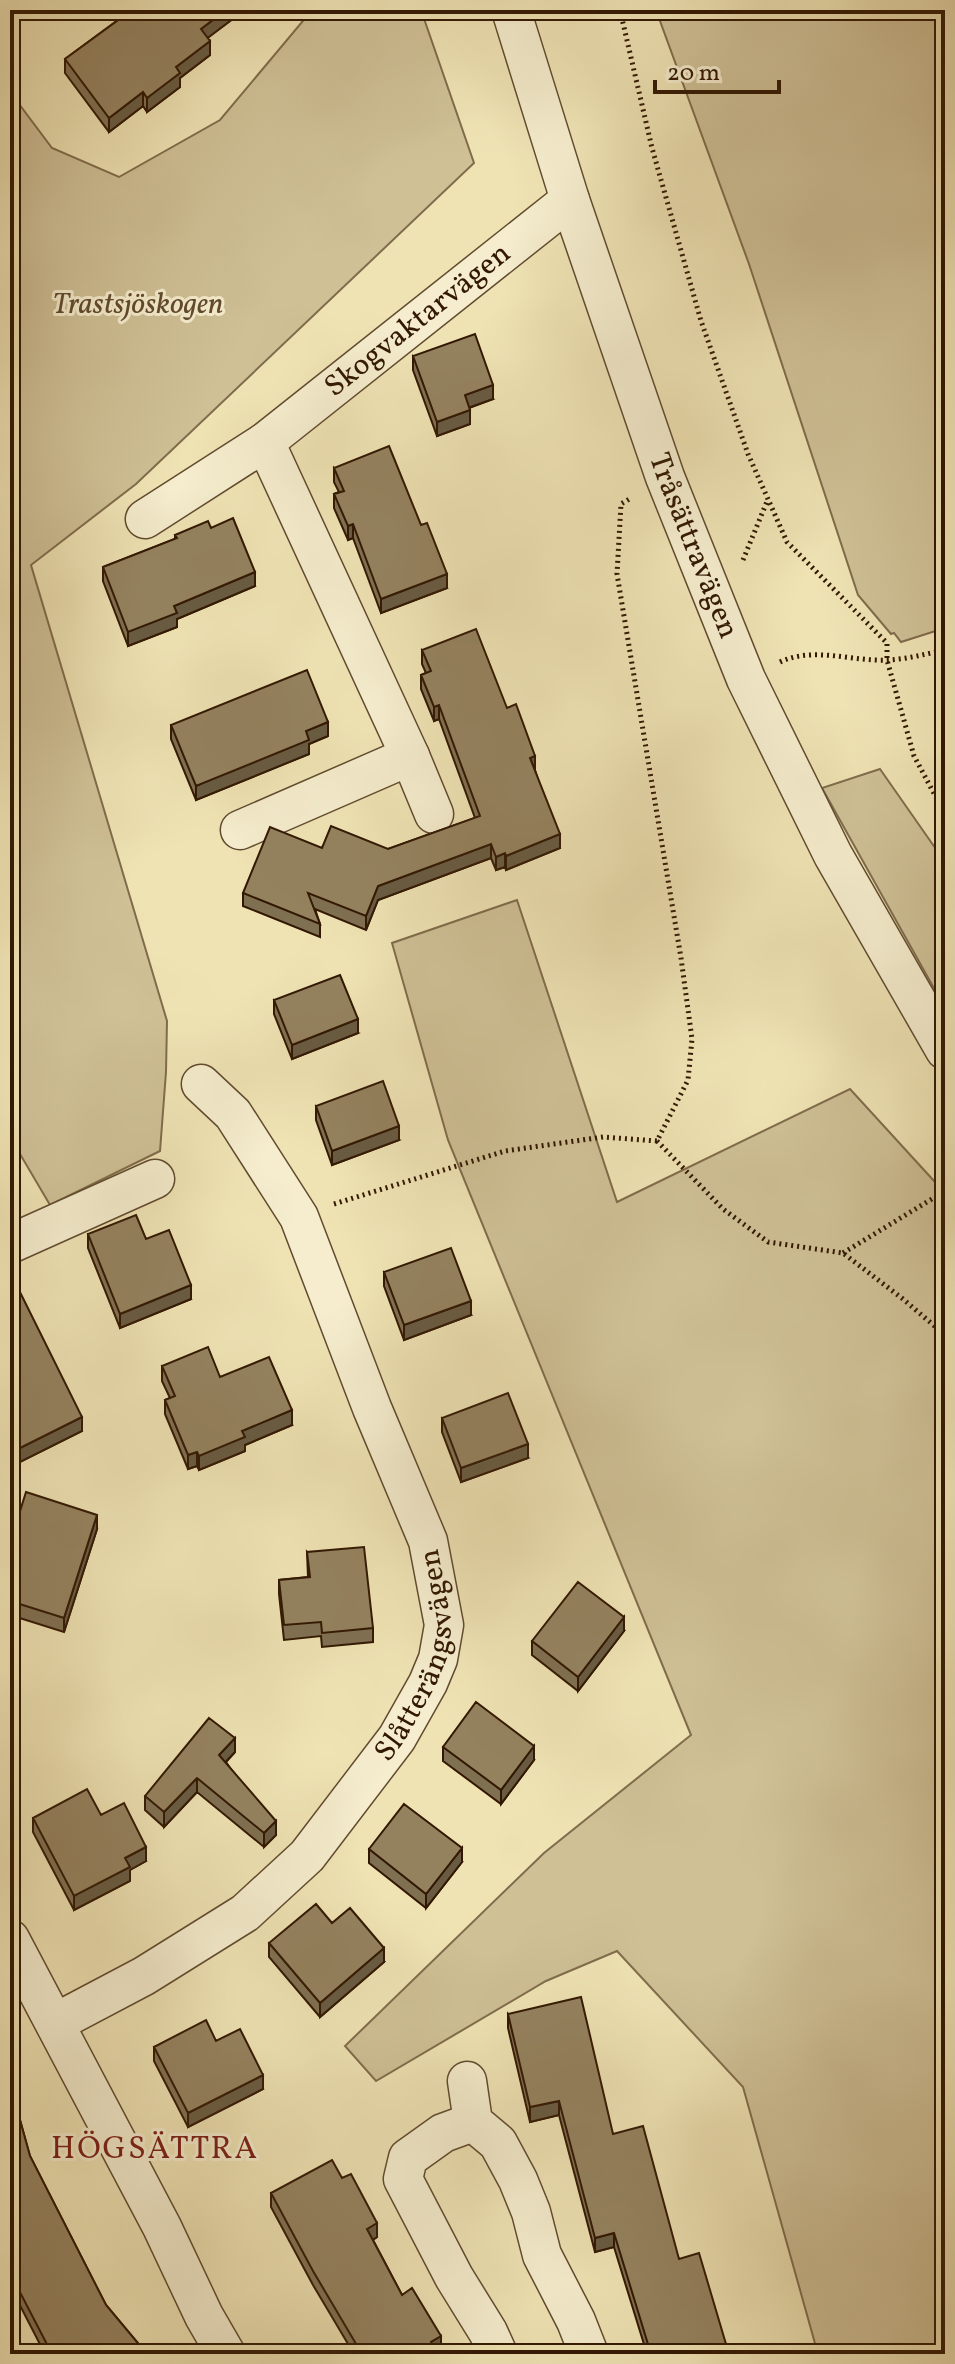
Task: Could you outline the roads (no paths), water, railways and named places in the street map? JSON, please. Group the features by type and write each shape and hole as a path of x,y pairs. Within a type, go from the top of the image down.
{"street":[{"name":"Tråsättravägen","path":"511,10 570,200 665,477 746,679 833,855 945,1050"},
{"name":"Skogvaktarvägen","path":"145,519 265,442 570,200"},
{"path":"265,442 434,814"},
{"path":"240,830 410,756"},
{"name":"Slåtterängsvägen","path":"55,2023 144,1976 245,1913 307,1856 397,1738 438,1659 444,1625 428,1541 367,1395 299,1217 233,1114 201,1084"},
{"path":"10,1244 155,1179"},
{"path":"10,1939 226,2354"},
{"path":"467,2081 473,2122 498,2143 518,2180 531,2212 542,2255 576,2321 589,2354"},
{"path":"473,2122 443,2133 408,2158 403,2179 498,2354"}],"district":[{"name":"HÖGSÄTTRA","path":"155,2150"}],"park label":[{"name":"Trastsjöskogen","path":"138,305"}]}
